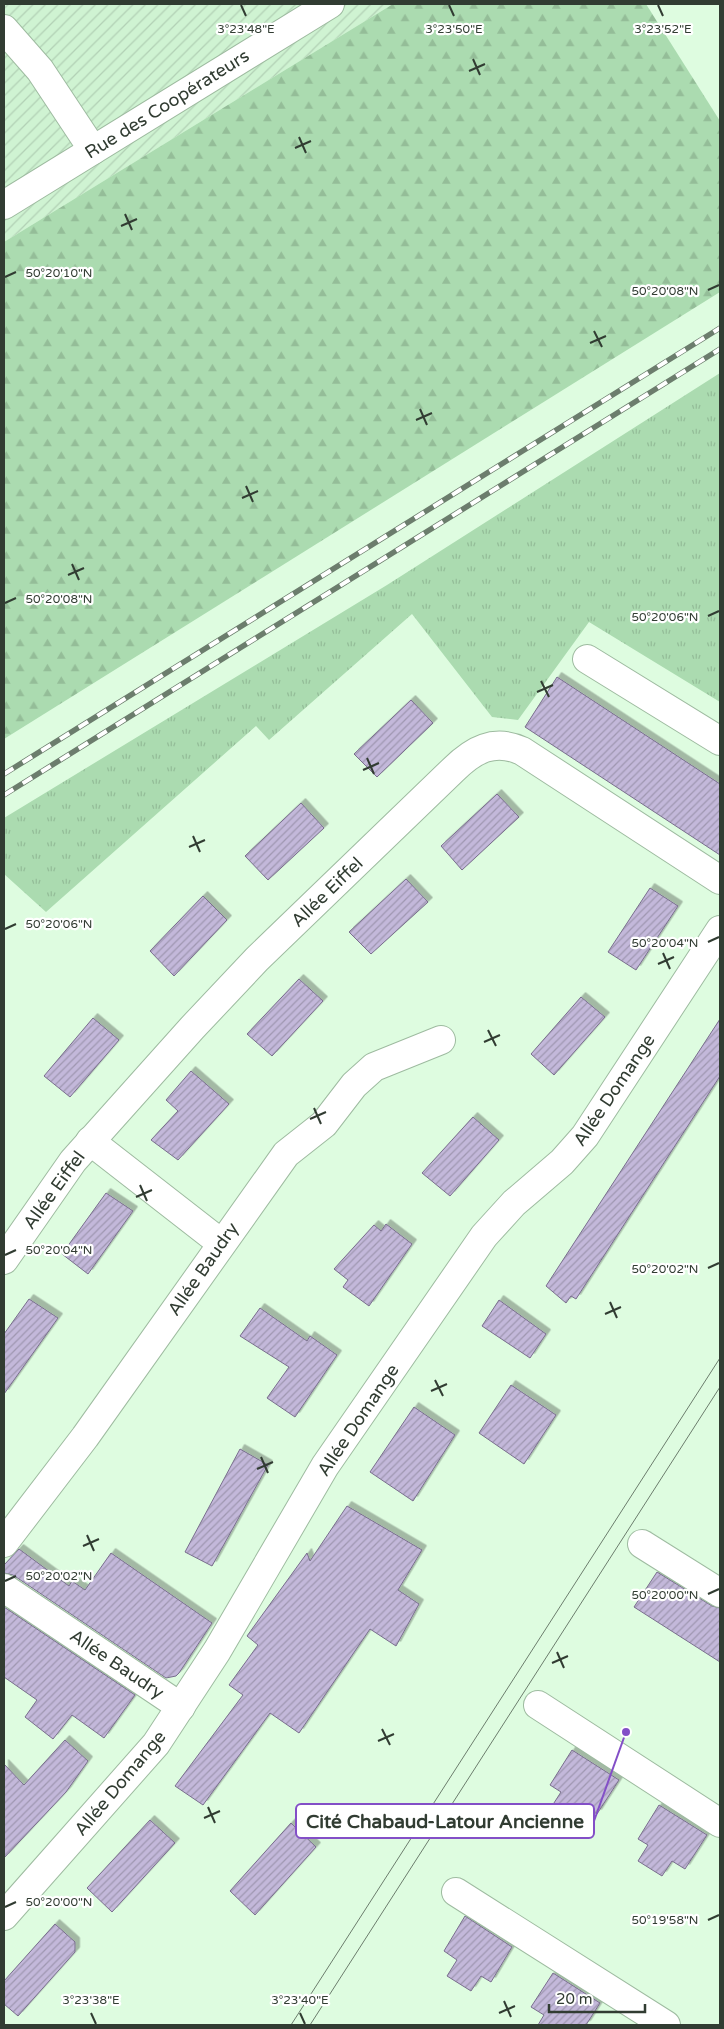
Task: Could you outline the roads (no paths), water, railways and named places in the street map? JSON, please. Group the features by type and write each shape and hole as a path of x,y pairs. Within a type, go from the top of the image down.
{"street":[{"name":"Rue des Coopérateurs","path":"4,205 330,4"},
{"path":"4,29 40,70 93,150"},
{"path":"587,659 720,741"},
{"name":"Allée Eiffel","path":"4,1260 73,1161 234,983 453,770 475,751 500,745 522,751 720,880"},
{"name":"Allée Domange","path":"4,1916 141,1763 181,1707 338,1446 484,1236 514,1203 562,1162 585,1136 720,930"},
{"name":"Allée Baudry","path":"4,1543 85,1437 286,1154 324,1124 364,1075 388,1060 441,1040"},
{"path":"90,1141 221,1243"},
{"path":"642,1544 720,1593"},
{"name":"Allée Baudry","path":"4,1588 181,1707"},
{"path":"538,1705 720,1823"},
{"path":"456,1892 666,2025"}],"tram line":[{"path":"291,2025 720,1358"},
{"path":"310,2025 720,1387"}],"railway":[{"path":"4,774 720,328"},
{"path":"4,795 720,349"}],"place":[{"name":"Cité Chabaud-Latour Ancienne","path":"626,1732"}]}
